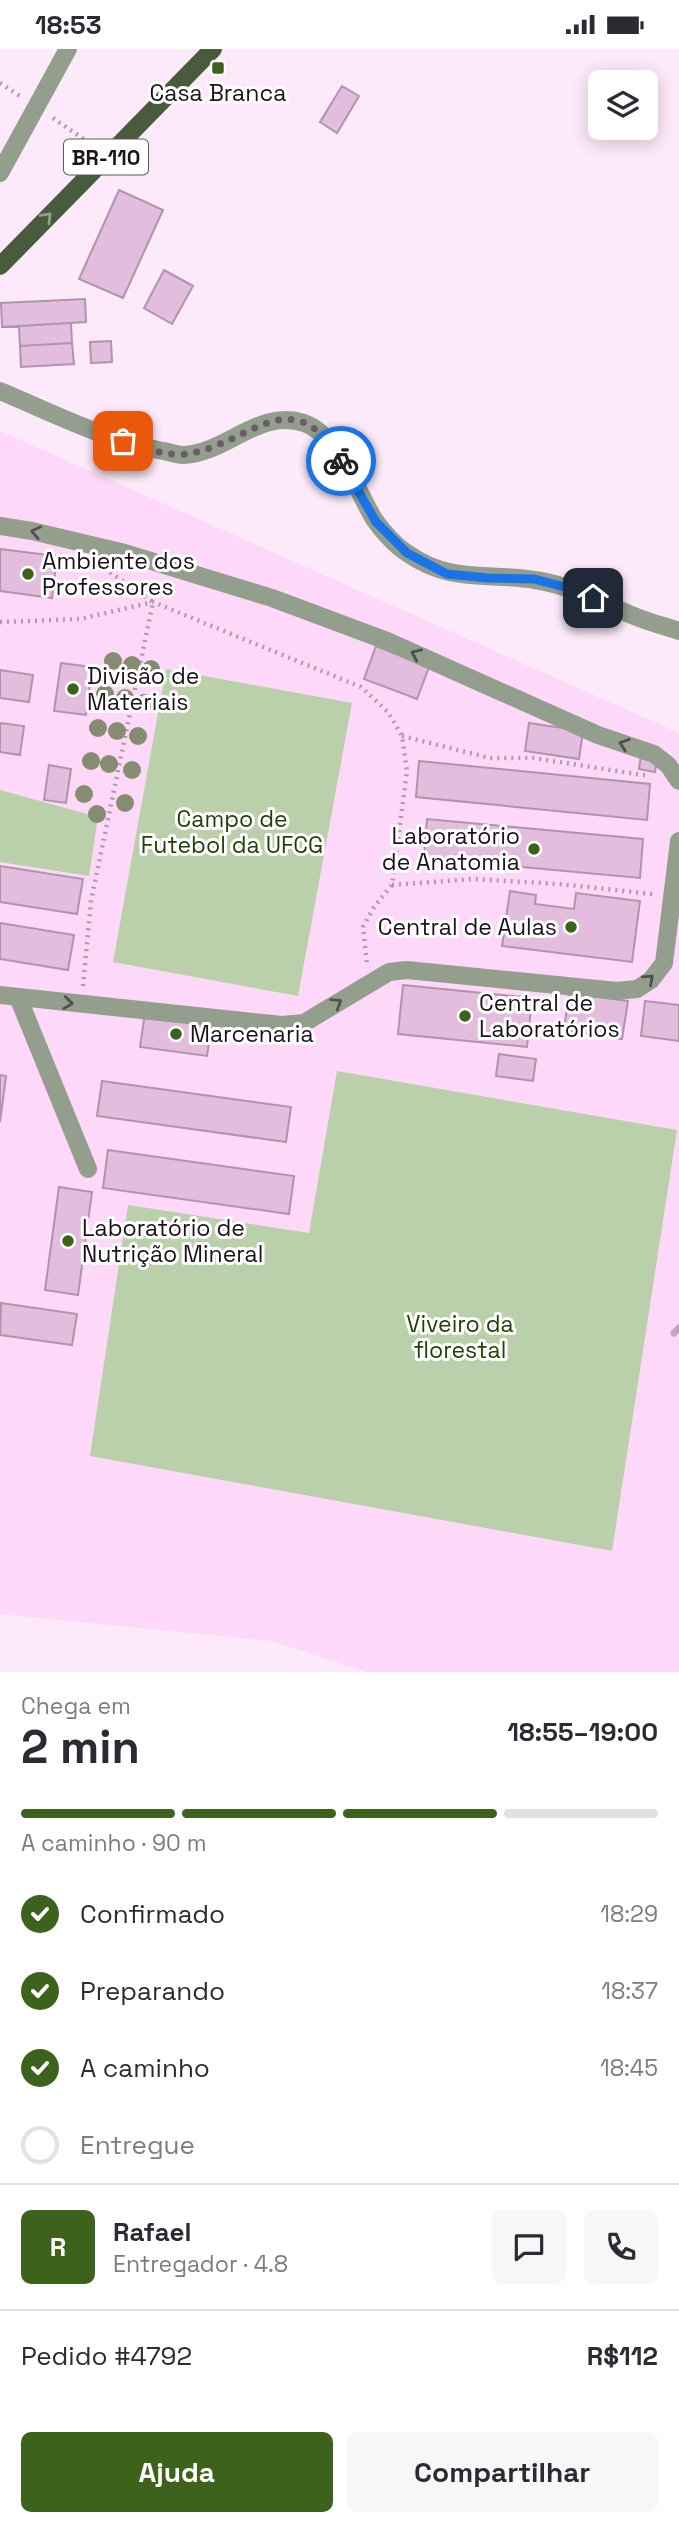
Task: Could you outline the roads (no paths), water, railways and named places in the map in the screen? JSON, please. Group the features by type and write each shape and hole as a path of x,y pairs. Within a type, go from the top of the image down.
{"main road":[{"name":"BR-110","path":"0,266 213,49"}],"street":[{"path":"0,173 68,49"},
{"path":"0,391 86,428 141,447 184,455 213,448 266,422 284,420 305,423 328,439 376,522 407,553 447,574 534,579 572,589 636,617 679,631"},
{"path":"0,526 92,545 272,597 387,641 598,735 654,754 668,765 679,781"},
{"path":"9,996 282,1025 304,1023 389,972 407,970 617,991 637,989 651,980 664,963 679,841"},
{"path":"9,996 88,1169"}],"waterway":[{"path":"674,1333 679,1328"}],"place":[{"name":"Casa Branca","path":"218,68"},
{"name":"Ambiente dos Professores","path":"28,574"},
{"name":"Divisão de Materiais","path":"73,689"},
{"name":"Laboratório de Anatomia","path":"534,849"},
{"name":"Central de Aulas","path":"571,927"},
{"name":"Central de Laboratórios","path":"465,1016"},
{"name":"Marcenaria","path":"176,1034"},
{"name":"Laboratório de Nutrição Mineral","path":"68,1241"}],"park label":[{"name":"Campo de Futebol da UFCG","path":"232,832"},
{"name":"Viveiro da florestal","path":"460,1337"}]}
